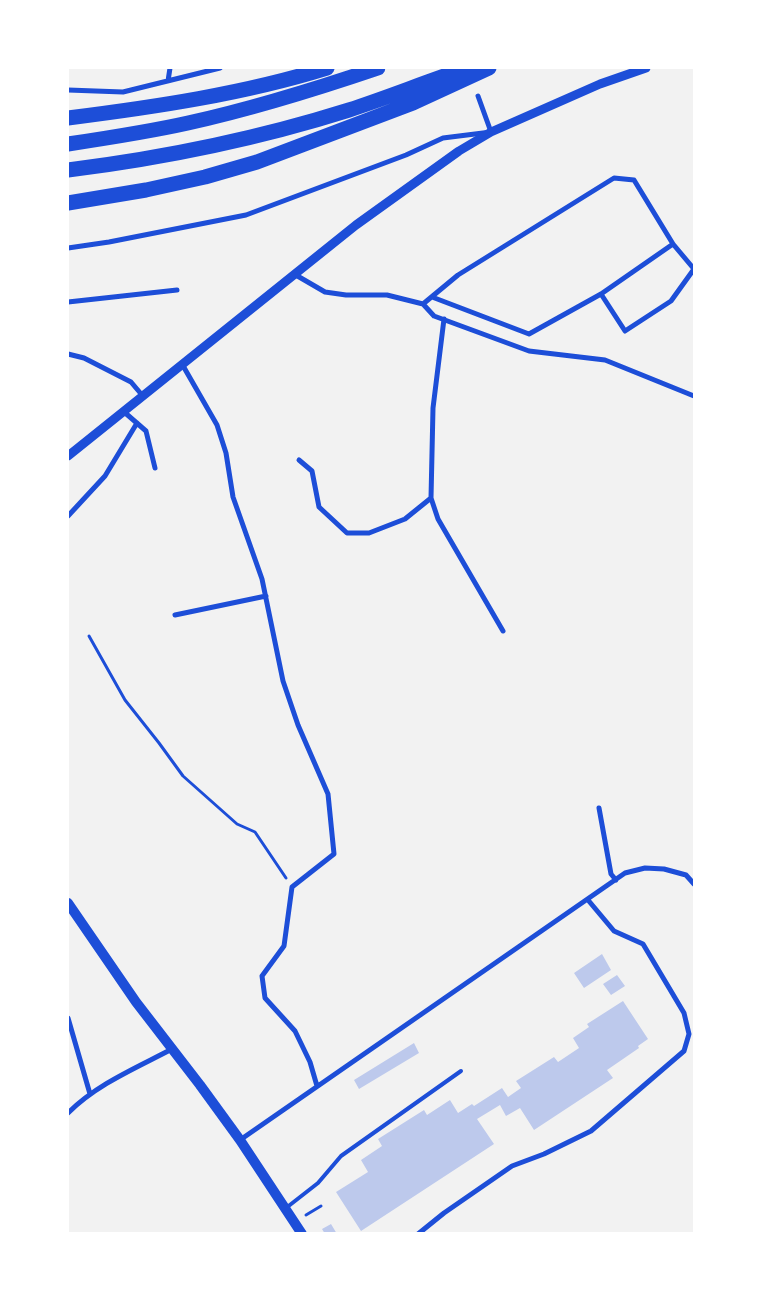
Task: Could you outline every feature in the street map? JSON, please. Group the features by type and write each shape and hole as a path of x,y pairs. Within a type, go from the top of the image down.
{"highway":[{"path":"68,118 179,102 327,68"},
{"path":"68,144 188,123 264,104 378,68"},
{"path":"68,170 117,164 196,150 274,131 350,109 468,68"},
{"path":"68,203 146,190 206,177 257,162 413,103 489,68"}],"main road":[{"path":"68,903 136,1002 240,1140 302,1234"}],"street":[{"path":"168,80 170,68"},
{"path":"68,90 123,92 220,68"},
{"path":"68,456 142,394 356,224 459,151 491,132 600,84 646,68"},
{"path":"478,96 491,132"},
{"path":"68,248 246,215 406,155 443,138 491,132"},
{"path":"423,304 458,275 614,178 634,180 673,244 694,269 671,301 625,331 601,294"},
{"path":"432,297 529,334 601,294 673,244"},
{"path":"294,273 325,292 346,295 388,295 423,304 434,316 529,351 605,360 694,396"},
{"path":"68,302 178,290"},
{"path":"444,319 433,408 431,498 438,520 502,631"},
{"path":"68,354 84,358 131,382 142,394"},
{"path":"182,364 217,425 226,453 233,497 262,578 283,681 298,725 328,794 334,854 292,887 284,946 262,976 266,998 295,1031 310,1062 317,1086"},
{"path":"123,411 146,431 155,468"},
{"path":"68,516 105,476 137,423"},
{"path":"299,460 312,471 319,507 347,533 369,534 405,519 431,498"},
{"path":"174,615 266,596"},
{"path":"599,808 611,874 616,880"},
{"path":"240,1140 625,873 645,868 664,869 686,875 694,884"},
{"path":"588,900 614,931 643,944 684,1013 690,1034 694,1040"},
{"path":"68,1018 90,1094"},
{"path":"418,1234 512,1166 544,1154 591,1131 684,1051 690,1034"},
{"path":"68,1113 78,1103 109,1082 172,1050"}],"lane":[{"path":"285,1209 318,1183 341,1156 460,1071"}],"path":[{"path":"89,636 126,700 160,742 183,776 237,824 255,832 292,887"}],"building":[{"path":"602,954 611,970 584,988 574,973"},
{"path":"617,975 625,986 611,995 603,984"},
{"path":"623,1001 648,1039 638,1046 639,1048 607,1070 613,1078 534,1130 520,1108 506,1116 500,1105 477,1119 494,1144 361,1231 336,1192 368,1172 361,1160 382,1146 378,1139 424,1110 427,1115 450,1100 458,1113 472,1104 474,1106 502,1088 508,1097 521,1088 516,1081 554,1057 558,1062 579,1048 573,1038 589,1027 587,1024"},
{"path":"414,1043 419,1053 359,1089 354,1080"},
{"path":"331,1224 337,1234 325,1234 322,1229"}]}
